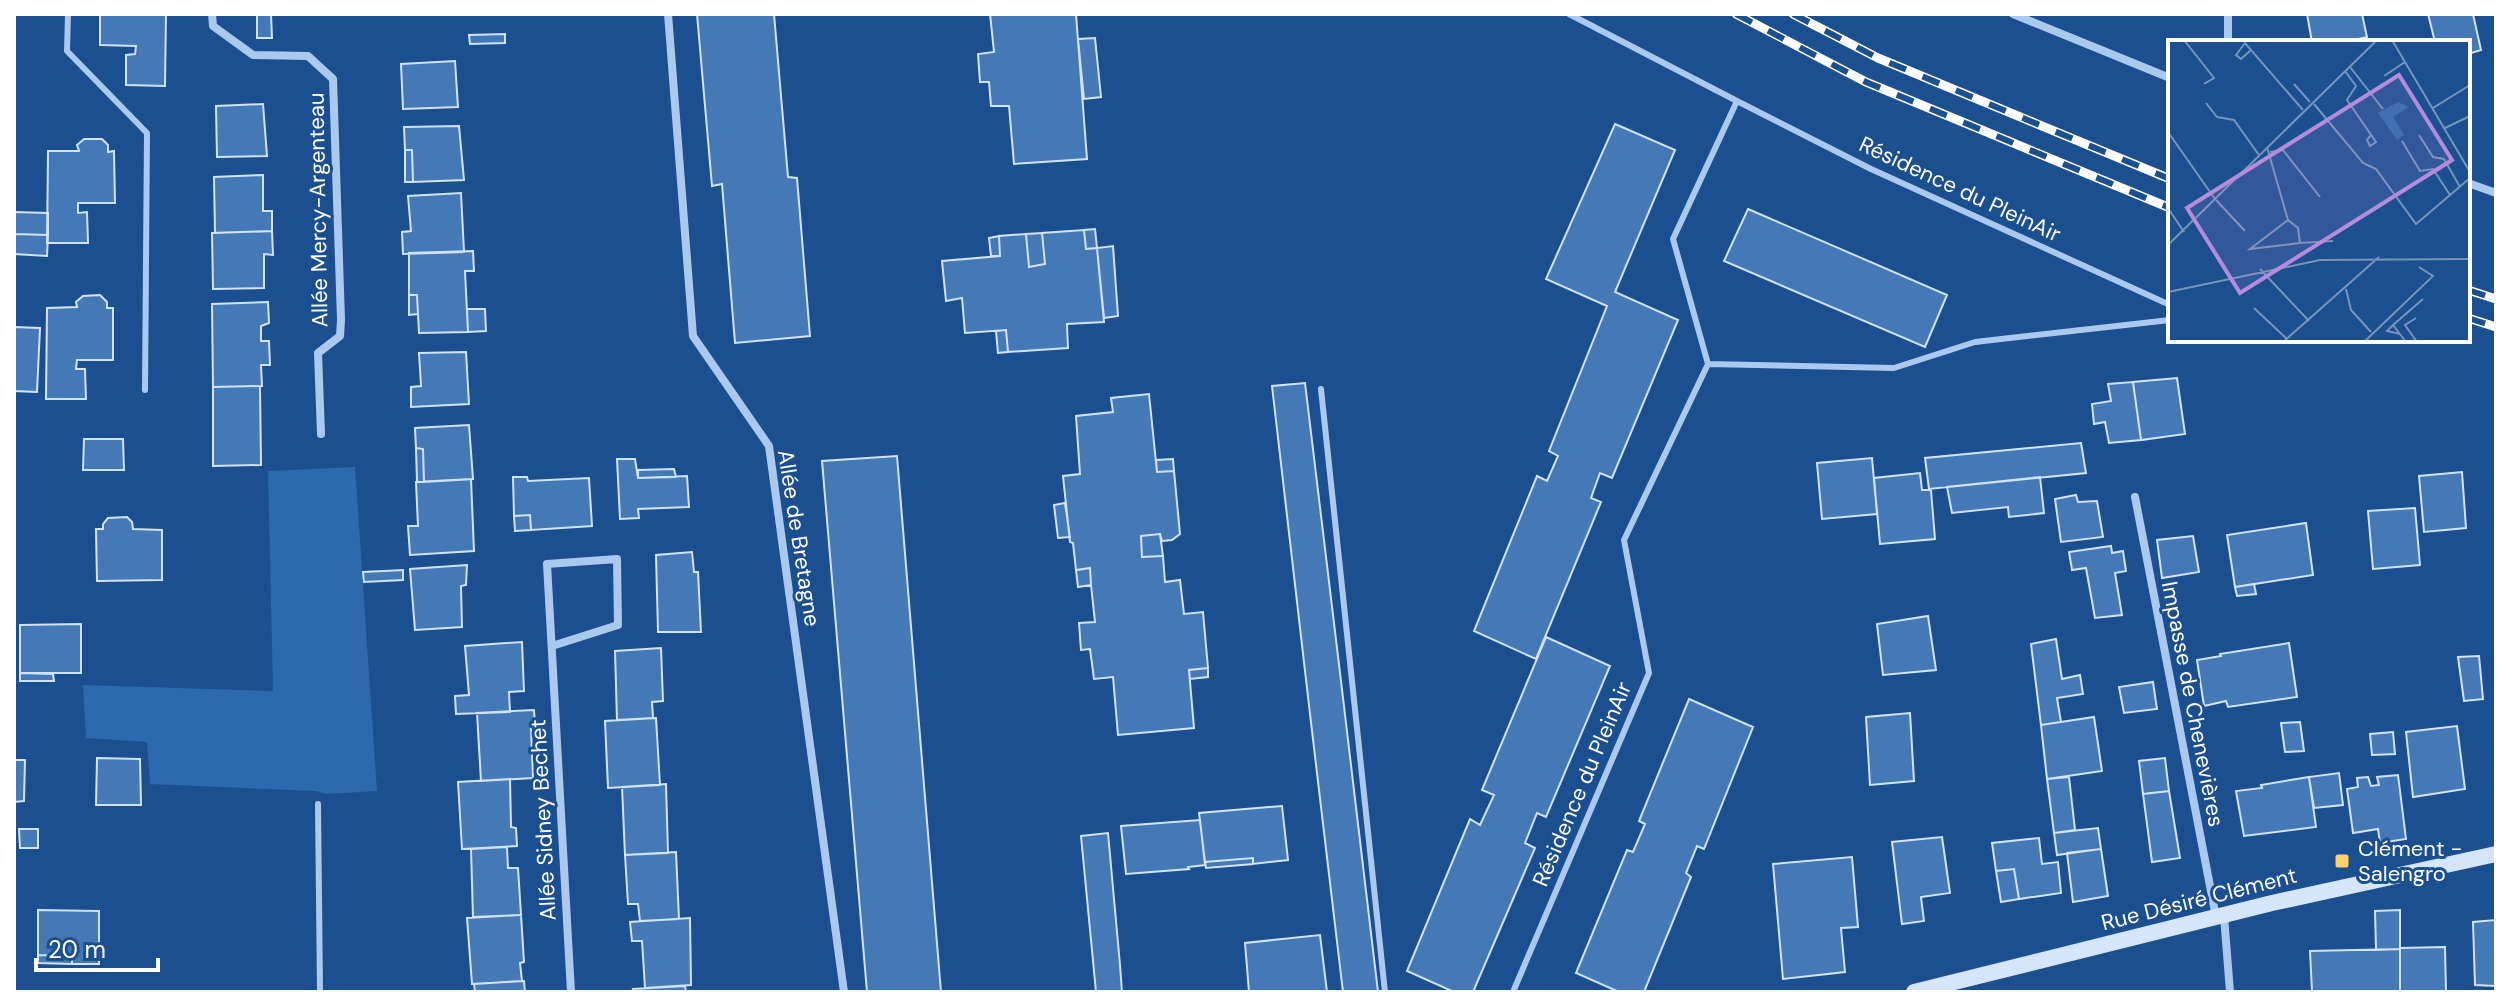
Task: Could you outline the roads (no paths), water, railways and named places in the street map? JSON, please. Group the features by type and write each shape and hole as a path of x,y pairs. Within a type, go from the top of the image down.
{"main road":[{"name":"Rue Désiré Clément","path":"1914,992 2272,903 2496,854"}],"street":[{"name":"Allée Mercy-Argenteau","path":"212,14 213,26 253,55 308,56 333,79 341,320 340,336 318,353 321,434"},
{"name":"Allée de Bretagne","path":"668,14 693,336 769,446 844,992"},
{"path":"2013,14 2168,77"},
{"path":"2228,14 2228,40"},
{"path":"2470,184 2496,193"},
{"name":"Impasse de Chenevières","path":"2135,497 2220,917 2230,992"},
{"name":"Allée Sidney Bechet","path":"552,646 618,625 617,559 547,564 571,992"}],"lane":[{"path":"68,14 67,51 147,133 145,390"},
{"name":"Résidence du PleinAir","path":"1569,14 1871,169 2168,304"},
{"path":"1737,101 1673,239 1708,364 1894,368 1975,342 2168,320"},
{"name":"Résidence du PleinAir","path":"1513,992 1649,673 1624,540 1708,364"},
{"path":"1321,389 1385,992"},
{"path":"318,804 320,992"}],"railway":[{"path":"1736,14 1866,82 2168,207"},
{"path":"1793,14 1878,58 2168,178"},
{"path":"2470,291 2496,299"},
{"path":"2470,319 2496,327"}],"place":[{"name":"Clément - Salengro","path":"2342,861"}]}
